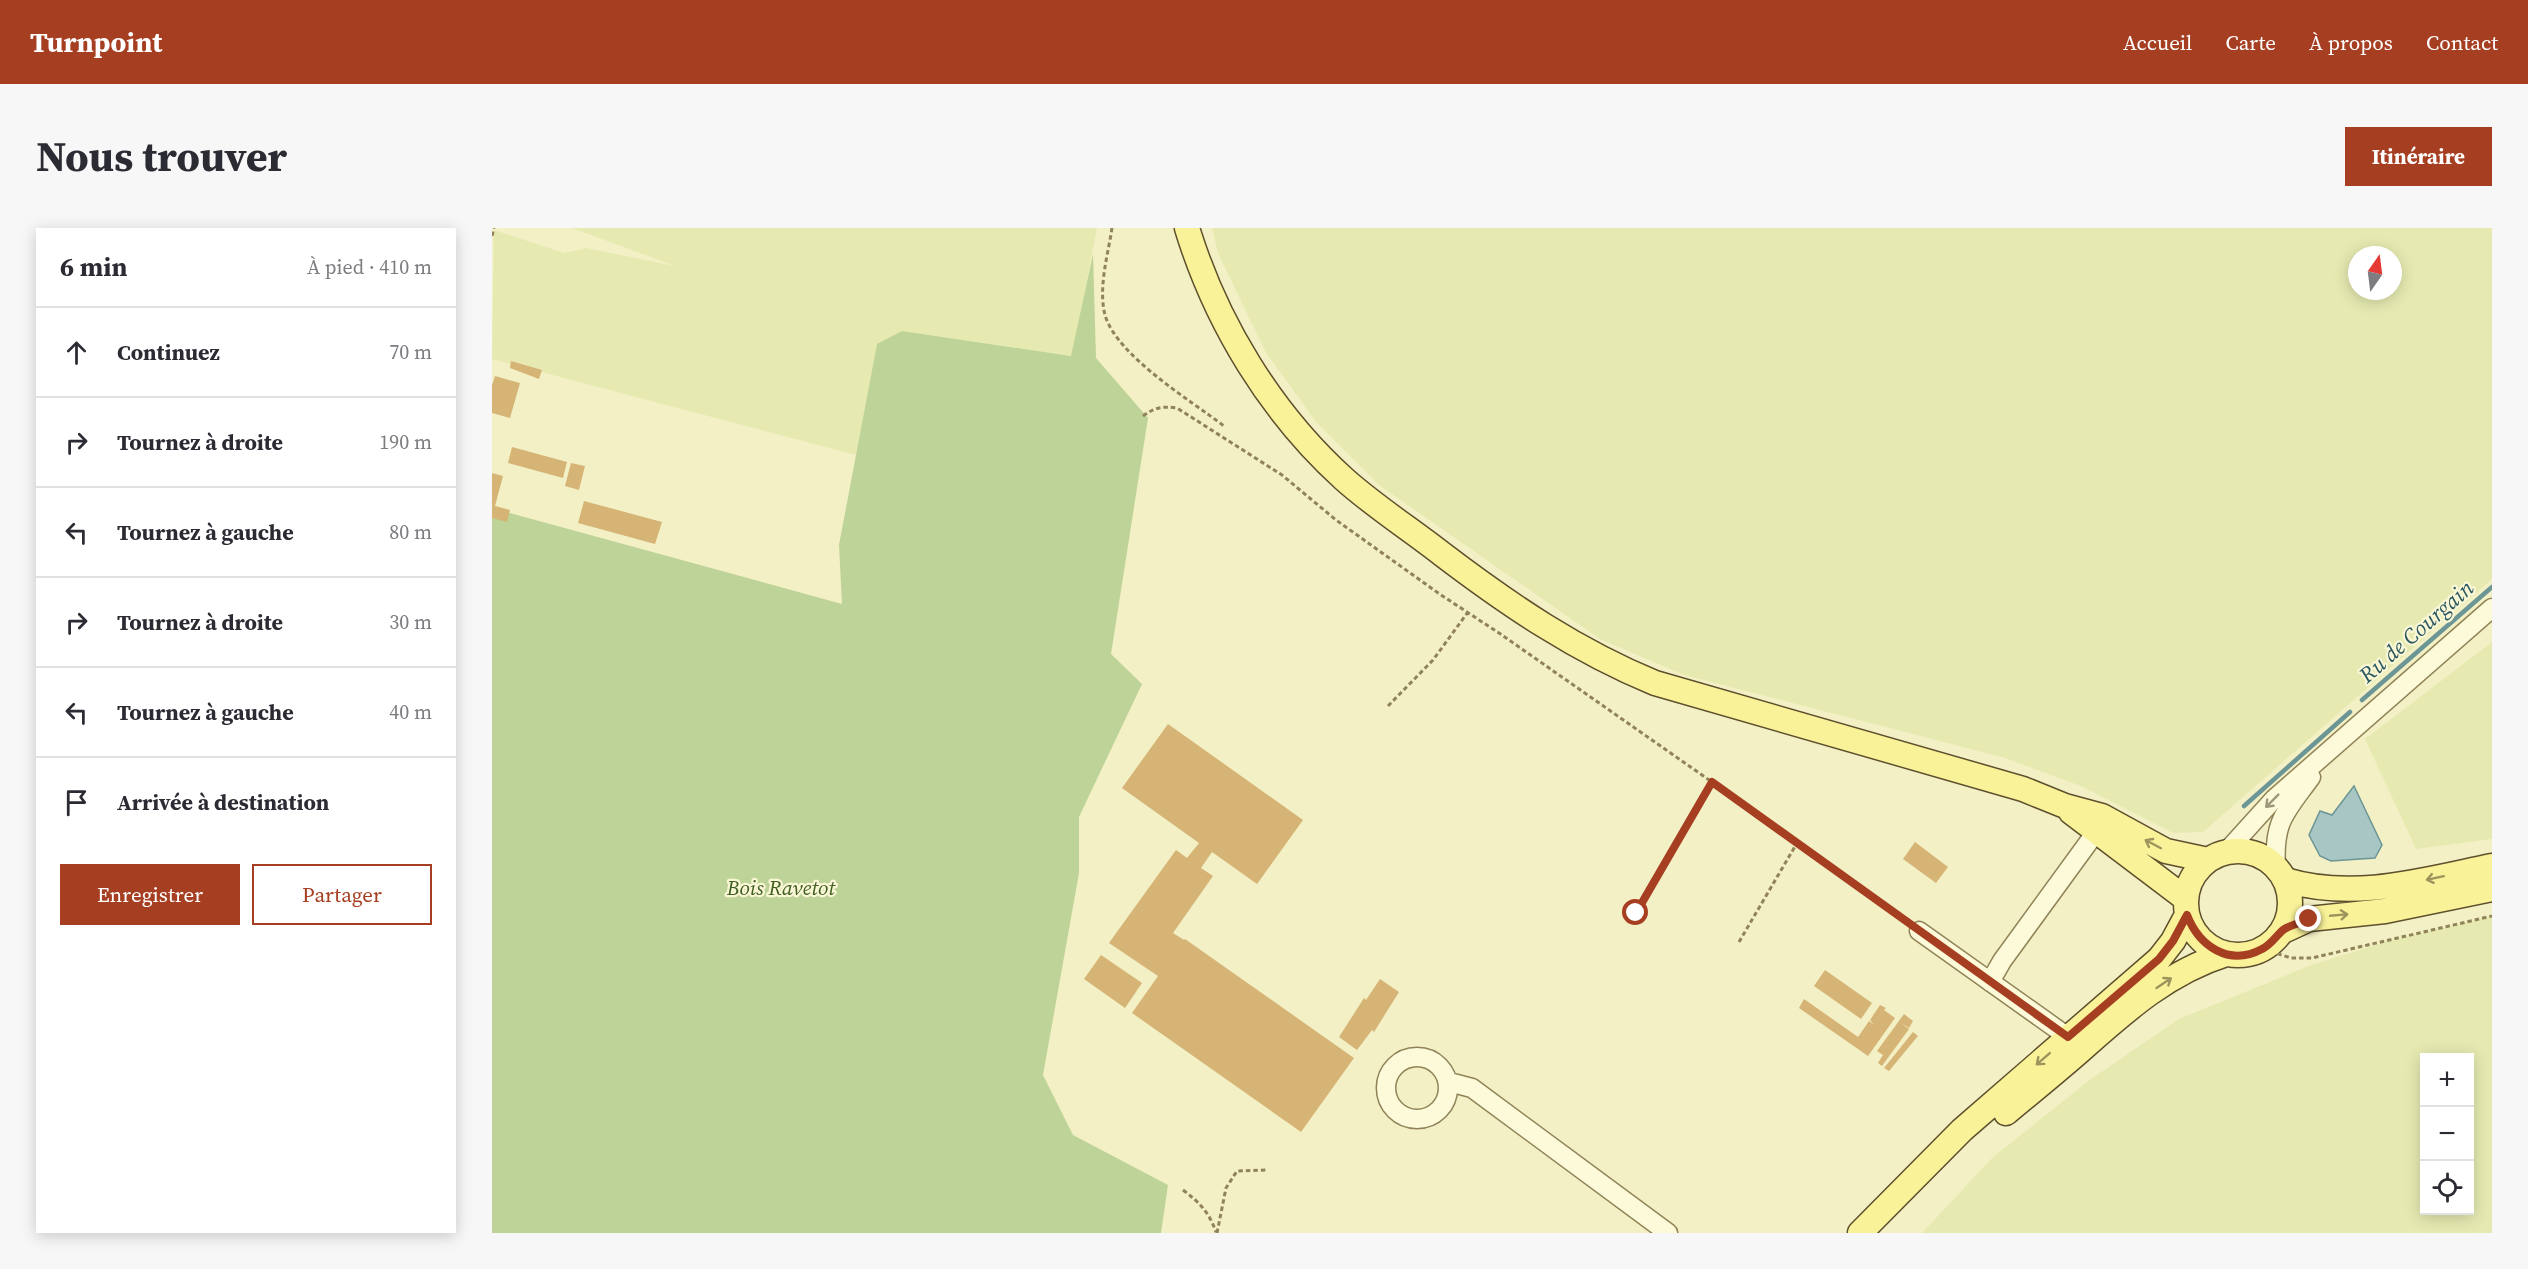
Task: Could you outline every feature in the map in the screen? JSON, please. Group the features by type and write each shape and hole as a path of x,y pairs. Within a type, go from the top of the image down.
{"main road":[{"path":"1187,228 1196,257 1240,350 1296,429 1345,480 1476,580 1559,636 1617,668 1655,683 1965,770 2023,789 2065,806 2102,816 2166,851 2217,856 2244,851 2256,854 2281,874 2321,889 2392,887 2492,866"},
{"path":"2065,806 2187,907 2192,928 2201,940 2212,949 2226,954 2245,955 2263,949 2283,931 2289,914 2290,897 2281,874"},
{"path":"1860,1233 1962,1130 2159,959 2173,941 2187,907 2190,884 2197,871 2217,856"},
{"path":"2283,931 2309,919 2385,911 2492,889"},
{"path":"1883,1233 1973,1141 2117,1017 2177,974 2205,960 2226,954"}],"street":[{"path":"2217,856 2274,799 2492,608"},
{"path":"2281,874 2275,841 2278,825 2284,813 2332,749"},
{"path":"1990,982 2002,961 2096,832"},
{"path":"1919,931 2068,1037"},
{"path":"1449,1082 1472,1088 1668,1233"}],"path":[{"path":"492,236 494,228"},
{"path":"1112,228 1103,288 1105,314 1114,335 1129,354 1224,426"},
{"path":"1143,416 1152,409 1163,406 1177,408 1282,475 1336,520 1712,782 1919,931"},
{"path":"1388,706 1433,660 1468,612"},
{"path":"1636,913 1712,782"},
{"path":"1739,942 1797,843"},
{"path":"2263,949 2291,958 2312,958 2492,916"},
{"path":"1217,1233 1226,1188 1237,1171 1266,1170"},
{"path":"1182,1190 1200,1203 1217,1233"}],"green space":[{"path":"572,228 1097,228 1072,356 902,331 877,345 856,455 492,359 494,230 564,253 586,248 675,266"},
{"path":"1212,228 2492,228 2492,579 2203,832 2173,833 2081,786 2002,757 1684,675 1600,639 1379,485 1316,422 1265,351 1218,253"},
{"name":"Bois Ravetot","path":"1093,254 1096,358 1148,418 1111,654 1142,684 1079,817 1079,873 1043,1075 1073,1135 1168,1185 1161,1233 492,1233 492,508 842,604 839,545 877,344 902,331 1071,356"},
{"path":"2492,642 2492,839 2416,849 2365,739"},
{"path":"2492,916 2492,1233 1922,1233 1992,1158 2091,1079 2179,1019 2311,965 2386,942"}],"water":[{"path":"2354,786 2382,845 2375,858 2331,861 2320,856 2309,835 2320,811 2332,815"}],"building":[{"path":"511,361 542,370 539,379 510,368"},
{"path":"495,376 520,383 510,418 492,413 492,385"},
{"path":"512,447 567,462 563,478 508,463"},
{"path":"571,463 585,466 579,490 565,486"},
{"path":"492,473 503,476 495,506 510,510 507,522 492,518"},
{"path":"584,501 662,522 655,544 578,523"},
{"path":"1168,724 1303,820 1257,884 1212,852 1201,868 1213,876 1173,933 1185,939 1354,1058 1301,1132 1132,1013 1158,976 1109,943 1176,850 1187,858 1199,843 1122,788"},
{"path":"1915,842 1948,867 1936,883 1903,859"},
{"path":"1101,955 1142,983 1125,1008 1084,979"},
{"path":"1825,970 1872,1003 1861,1019 1814,986"},
{"path":"1380,979 1399,992 1374,1032 1372,1030 1357,1050 1339,1037 1364,998 1366,1000"},
{"path":"1804,999 1858,1037 1869,1021 1874,1025 1870,1020 1880,1005 1895,1018 1868,1056 1799,1008"},
{"path":"1904,1014 1913,1021 1909,1028 1901,1023 1909,1029 1882,1066 1878,1063 1883,1055 1877,1051"},
{"path":"1913,1032 1918,1036 1889,1071 1884,1068"}],"waterway":[{"name":"Ru de Courgain","path":"2362,700 2492,587"},
{"name":"Ru de Courgain","path":"2244,806 2350,712"}],"route":[{"path":"1636,913 1712,782 2068,1037 2165,953 2187,915 2192,928 2212,949 2238,955 2251,954 2263,949 2283,931 2309,919"}]}
